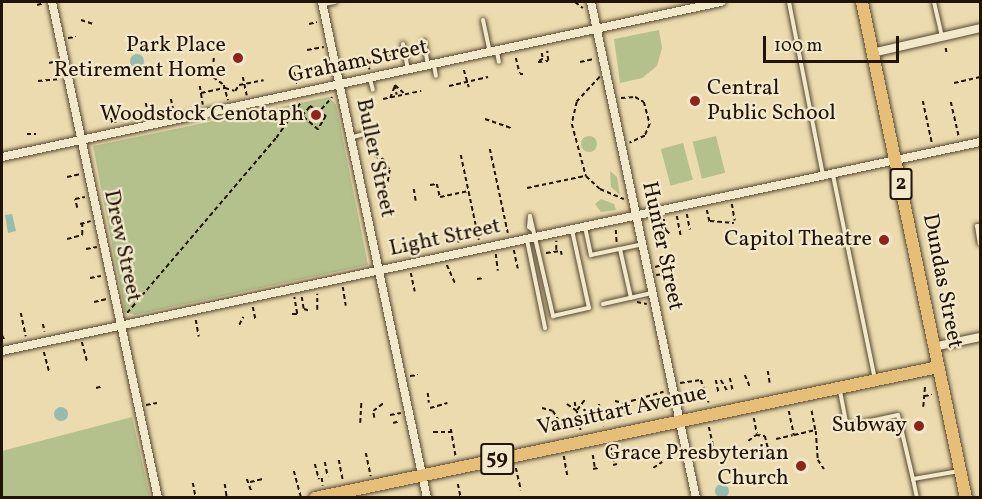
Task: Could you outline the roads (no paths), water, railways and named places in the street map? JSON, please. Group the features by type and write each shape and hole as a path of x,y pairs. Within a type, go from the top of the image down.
{"main road":[{"name":"Dundas Street","path":"861,2 966,498"},
{"name":"Vansittart Avenue","path":"315,498 938,367"}],"street":[{"name":"Drew Street","path":"48,2 82,140 158,498"},
{"name":"Hunter Street","path":"591,2 696,498"},
{"name":"Graham Street","path":"2,157 341,84 370,74 431,65 721,2"},
{"name":"Buller Street","path":"323,3 353,137 427,498"},
{"path":"872,52 981,28"},
{"name":"Light Street","path":"3,347 381,271 527,239 535,234 572,230 981,142"},
{"path":"933,347 981,337"}],"lane":[{"path":"323,3 335,2"},
{"path":"789,2 824,176"},
{"path":"934,2 942,36"},
{"path":"483,20 499,62"},
{"path":"424,41 436,76"},
{"path":"403,44 408,69"},
{"path":"370,74 373,90"},
{"path":"353,137 372,132"},
{"path":"833,175 875,380"},
{"path":"981,226 977,226 981,244"},
{"path":"585,227 591,255 643,244"},
{"path":"535,234 553,316 589,308 572,230"},
{"path":"527,239 545,328"},
{"path":"618,250 631,298"},
{"path":"603,304 653,293"},
{"path":"839,388 847,426 898,415 917,498"},
{"path":"913,479 960,471"}],"water":[{"path":"137,54 142,56 144,61 142,66 137,68 132,66 130,61 132,56"},
{"path":"12,214 16,231 8,233 5,215"},
{"path":"61,407 66,409 68,414 66,419 61,421 56,419 54,414 56,409"},
{"path":"719,484 725,484 729,491 725,498 719,498 715,494 715,488"}],"place":[{"name":"Park Place Retirement Home","path":"238,58"},
{"name":"Central Public School","path":"695,101"},
{"name":"Woodstock Cenotaph","path":"316,115"},
{"name":"Capitol Theatre","path":"884,240"},
{"name":"Subway","path":"919,426"},
{"name":"Grace Presbyterian Church","path":"801,466"}]}
